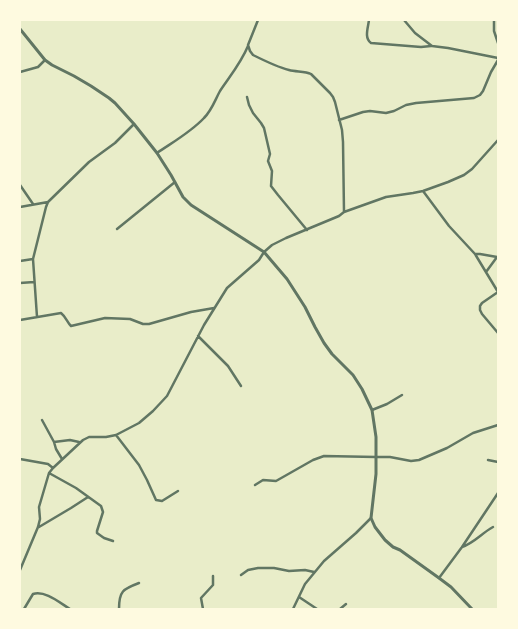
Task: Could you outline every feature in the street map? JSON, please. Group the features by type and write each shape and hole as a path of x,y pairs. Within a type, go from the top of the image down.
{"street":[{"path":"157,153 190,131 209,112 217,96 243,57 258,20"},
{"path":"339,120 363,112 370,111 386,113 406,105 416,103 474,98 480,95 483,91 498,59 448,48 371,43 367,39 369,20"},
{"path":"404,20 415,33 432,46"},
{"path":"494,20 494,31 498,43"},
{"path":"20,29 45,60 109,98 134,124 157,153 183,197 191,206 264,252 286,279 297,295 324,344 353,375 362,389 372,410 376,438 376,474 371,518 375,527 385,540 393,547 400,550 439,578 472,609"},
{"path":"248,45 253,55 264,60 291,70 308,72 312,74 330,93 335,102 343,137 344,212"},
{"path":"20,72 38,67 45,60"},
{"path":"247,97 253,113 264,128 270,154 268,161 272,171 271,186 308,230"},
{"path":"37,317 33,259 48,202 89,162 114,143 134,124"},
{"path":"20,570 38,527 40,519 39,507 49,473 80,442 89,437 106,437 116,435 139,423 153,411 167,396 204,325 227,288 259,260 264,252 272,245 286,238 308,230 339,216 344,212 379,199 423,191 448,182 468,172 498,140"},
{"path":"117,229 175,182"},
{"path":"20,185 33,204"},
{"path":"423,191 448,226 475,254 498,292 482,302 480,306 482,314 498,333"},
{"path":"20,208 48,202"},
{"path":"475,254 497,258 486,272"},
{"path":"20,261 33,259"},
{"path":"20,283 34,282"},
{"path":"20,320 61,313 71,326 104,318 130,319 142,324 149,324 191,312 215,308"},
{"path":"198,336 228,366 241,386"},
{"path":"372,410 387,404 402,395"},
{"path":"42,420 62,459"},
{"path":"255,485 263,480 276,482 313,460 324,456 390,457 411,461 419,460 447,448 473,434 498,425"},
{"path":"116,435 139,465 156,500 162,501 178,492"},
{"path":"54,442 70,440 80,442"},
{"path":"20,459 48,464 53,468"},
{"path":"488,460 498,462"},
{"path":"49,473 76,488 98,504 103,510 97,533 104,538 113,541"},
{"path":"439,578 462,547 498,493"},
{"path":"38,527 88,497"},
{"path":"293,609 314,572 371,518"},
{"path":"462,547 493,527"},
{"path":"241,575 248,570 258,568 274,568 289,571 305,570 314,572"},
{"path":"203,609 201,598 213,585 213,576"},
{"path":"119,609 122,591 139,583"},
{"path":"24,609 35,593 41,593 52,598 70,609"},
{"path":"299,597 317,609"},
{"path":"340,609 346,604"}]}
